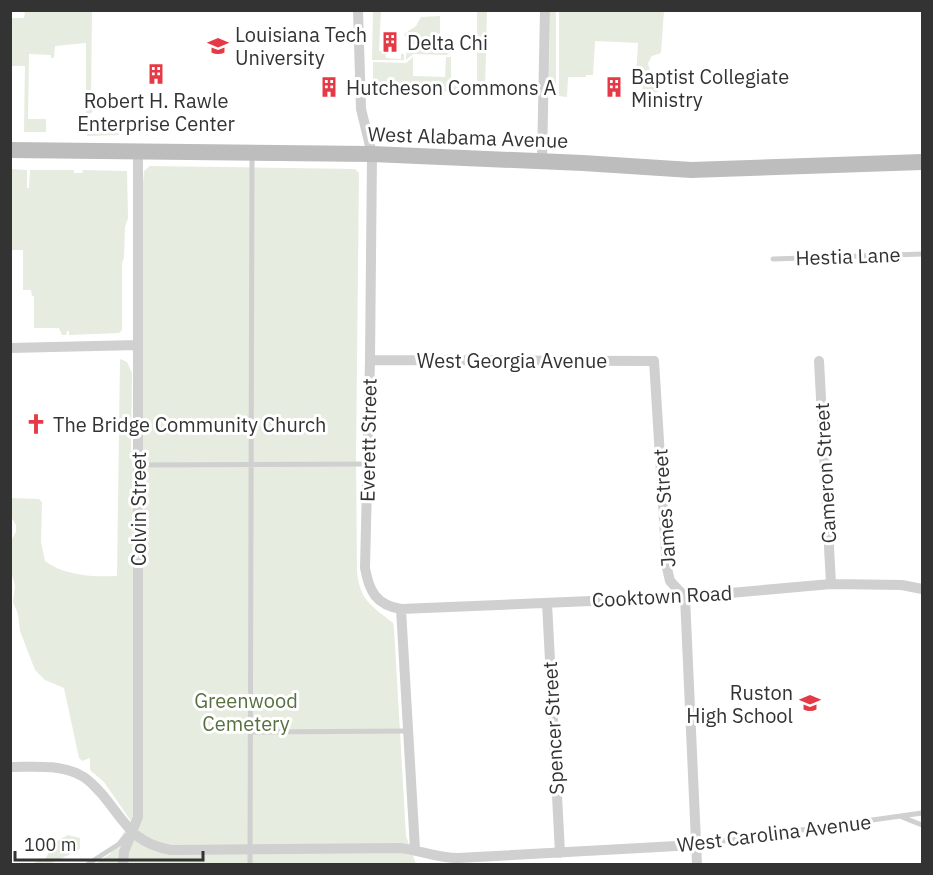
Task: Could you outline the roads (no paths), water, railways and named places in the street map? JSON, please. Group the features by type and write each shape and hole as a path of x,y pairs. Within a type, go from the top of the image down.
{"main road":[{"name":"West Alabama Avenue","path":"10,150 372,154 691,170 922,162"}],"street":[{"name":"Everett Street","path":"358,10 361,109 372,154 370,360 364,568 374,596 383,604 401,609"},
{"path":"542,161 545,10"},
{"name":"Colvin Street","path":"123,864 130,832 138,817 138,151"},
{"path":"10,348 138,345"},
{"name":"West Georgia Avenue","path":"370,360 654,361"},
{"name":"James Street","path":"654,361 667,568 670,581 685,597"},
{"name":"Cameron Street","path":"819,361 831,584"},
{"name":"Cooktown Road","path":"401,609 685,597 831,584 902,585 922,589"},
{"path":"685,597 697,864"},
{"name":"Spencer Street","path":"547,603 560,854"},
{"path":"401,609 415,849"},
{"name":"West Carolina Avenue","path":"10,767 47,767 79,774 90,780 130,832 147,843 171,850 400,848 415,849 428,860 695,845"}],"lane":[{"path":"250,864 252,153"},
{"name":"Hestia Lane","path":"773,259 922,254"},
{"path":"138,465 367,464"},
{"path":"252,732 408,731"},
{"name":"West Carolina Avenue","path":"695,845 922,813"},
{"path":"900,816 922,825"},
{"path":"88,864 119,844 130,832"}],"place":[{"name":"Delta Chi","path":"390,42"},
{"name":"Louisiana Tech University","path":"218,46"},
{"name":"Robert H. Rawle Enterprise Center","path":"156,74"},
{"name":"Hutcheson Commons A","path":"329,87"},
{"name":"Baptist Collegiate Ministry","path":"614,87"},
{"name":"The Bridge Community Church","path":"36,424"},
{"name":"Ruston High School","path":"810,703"}],"park label":[{"name":"Greenwood Cemetery","path":"246,712"}]}
